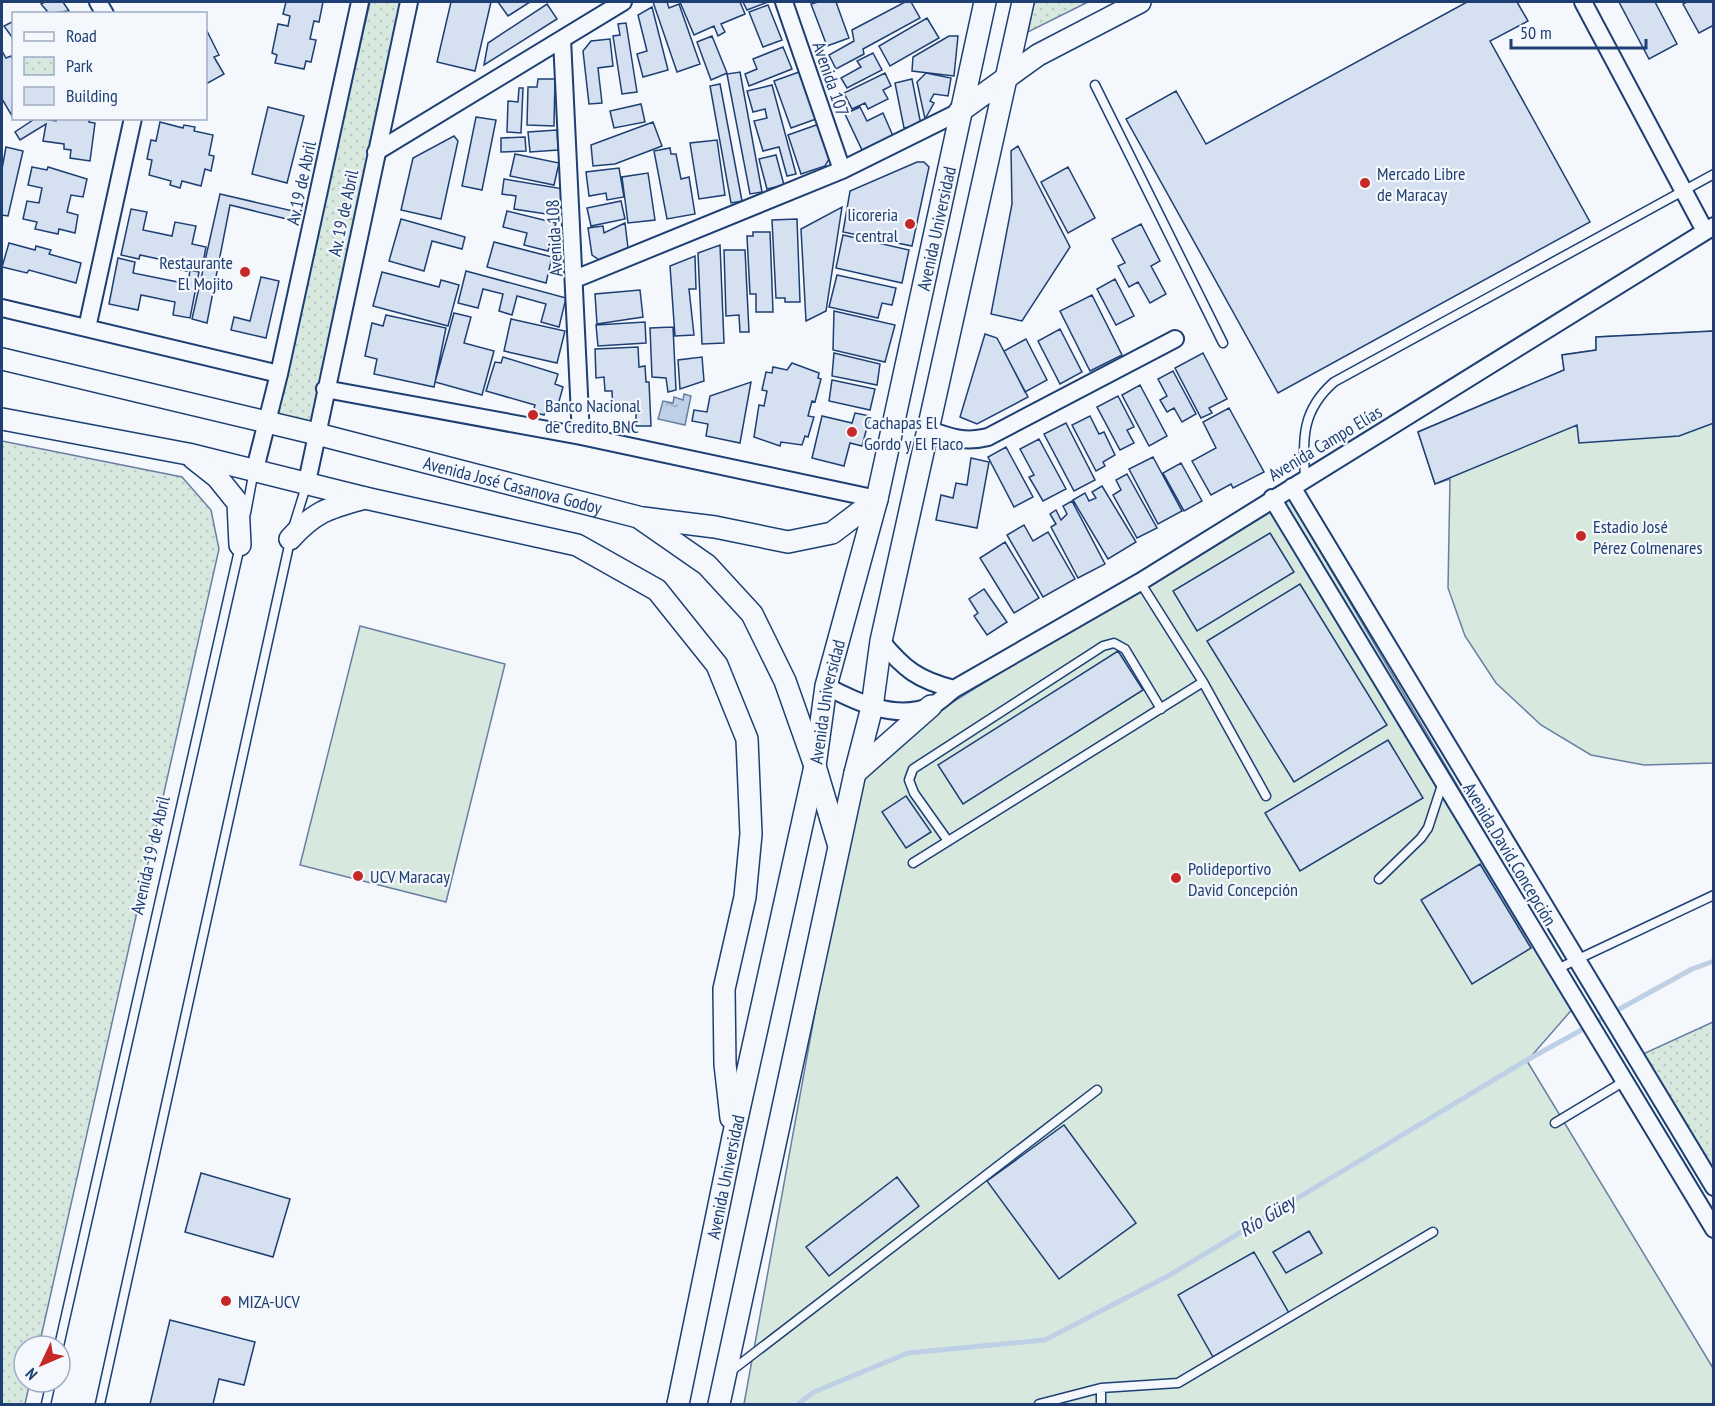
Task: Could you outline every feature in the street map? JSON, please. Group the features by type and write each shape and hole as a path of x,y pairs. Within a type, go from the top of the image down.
{"street":[{"name":"Av.19 de Abril","path":"279,374 360,2"},
{"name":"Av. 19 de Abril","path":"317,434 410,2"},
{"path":"376,152 623,2"},
{"name":"Avenida 107","path":"784,2 842,170"},
{"name":"Avenida Universidad","path":"678,1404 733,1137 815,766 826,686 877,499 959,112 985,2"},
{"name":"Avenida Universidad","path":"719,1404 855,773 872,707 881,641 1023,2"},
{"path":"575,279 842,170 959,112 1038,55 1140,2"},
{"path":"1583,2 1685,192 1709,228"},
{"name":"Avenida 108","path":"562,39 581,436"},
{"path":"87,328 133,120"},
{"name":"Avenida Campo Elías","path":"931,706 954,689 1140,582 1709,228"},
{"path":"2,308 279,374"},
{"path":"927,429 956,439 976,440 988,437 1175,339"},
{"name":"Avenida José Casanova Godoy","path":"2,359 317,434 638,517 707,565 752,614 785,681 815,766 839,846"},
{"name":"Avenida 19 de Abril","path":"255,469 279,374"},
{"path":"325,389 581,436 877,499"},
{"path":"2,419 188,454 365,498 577,545 657,590 717,665 747,739 751,834 745,897 724,989 725,1064 733,1137"},
{"path":"307,482 317,434"},
{"path":"188,454 217,477 237,503 240,545"},
{"name":"Avenida David Concepción","path":"1299,483 1576,960 1713,1187"},
{"path":"290,539 308,519 326,509 365,498"},
{"name":"Avenida David Concepción","path":"1272,498 1713,1229"},
{"path":"638,517 715,527 788,543 832,533 877,499"},
{"path":"881,641 902,667 917,677 954,689"},
{"path":"826,686 872,707 915,709 931,706"},
{"path":"855,773 931,706"}],"lane":[{"path":"1095,85 1223,343"},
{"path":"1299,483 1303,440 1311,408 1334,382 1685,192 1713,174"},
{"name":"Avenida 19 de Abril","path":"62,1334 240,545 255,469"},
{"path":"100,1404 290,539 307,482"},
{"path":"1140,582 1203,682 1266,796"},
{"path":"948,841 914,793 909,780 914,769 1103,646 1114,643 1125,649 1161,709"},
{"path":"914,863 1203,682"},
{"path":"1379,879 1421,838 1428,828 1443,782"},
{"path":"1557,969 1713,895"},
{"path":"1555,1123 1623,1082"},
{"path":"726,1374 1097,1090"},
{"path":"1039,1404 1101,1388 1178,1383 1433,1232"},
{"path":"1101,1388 1101,1404"}],"green space":[{"path":"370,2 405,2 311,425 275,418"},
{"path":"1034,2 1088,2 1028,32"},
{"name":"Estadio José Pérez Colmenares","path":"1713,331 1713,763 1644,765 1591,755 1541,725 1496,683 1465,636 1448,588 1450,479 1435,484 1418,432 1564,370 1562,355 1596,350 1596,337"},
{"path":"2,441 182,477 211,510 219,549 42,1334 12,1334 12,1394 27,1394 25,1404 2,1404"},
{"name":"Polideportivo David Concepción","path":"1287,495 1582,998 1527,1061 1713,1368 1713,1404 744,1404 861,759"},
{"path":"360,626 505,664 446,902 300,865"},
{"path":"1713,1022 1713,1169 1643,1054"}],"water":[{"path":"684,394 691,396 685,425 658,419 663,401 673,403 674,397 683,400"}],"building":[{"path":"63,2 69,11 46,12 41,4"},
{"path":"286,2 323,2 319,22 314,21 310,39 316,40 311,62 306,61 304,69 275,63 277,55 272,53 278,24 288,26 290,16 283,14"},
{"path":"451,2 491,2 475,71 437,62"},
{"path":"498,2 530,2 508,16"},
{"path":"653,2 667,2 669,8 679,4 700,64 677,72"},
{"path":"680,2 740,2 745,14 721,24 725,32 718,36 714,26 694,35"},
{"path":"743,2 768,2 747,10"},
{"path":"836,2 849,38 827,46 811,4"},
{"path":"905,2 911,2 920,18 863,49 864,54 836,69 829,55 854,41 852,30"},
{"name":"Mercado Libre de Maracay","path":"1467,2 1517,2 1528,21 1490,41 1590,222 1278,393 1126,119 1176,91 1206,144"},
{"path":"1619,2 1655,2 1677,44 1649,59"},
{"path":"1714,2 1714,25 1699,33 1683,4"},
{"path":"547,4 557,19 484,65 488,43"},
{"path":"768,5 782,40 763,47 749,12"},
{"path":"652,7 668,70 643,77 637,54 647,51 638,15"},
{"path":"927,18 939,38 890,66 879,46"},
{"path":"12,22 12,37 4,26"},
{"path":"626,23 637,92 622,94 613,36 620,35 618,24"},
{"path":"207,31 219,55 214,57 224,74 207,83"},
{"path":"712,36 727,73 711,80 697,42"},
{"path":"949,36 958,36 954,76 912,71 913,57"},
{"path":"610,39 613,66 598,68 602,103 589,104 583,51 591,41"},
{"path":"783,47 792,69 749,86 745,74 757,69 753,59"},
{"path":"2,51 6,58 12,58 12,116 2,99"},
{"path":"873,53 882,70 847,88 841,78 861,67 857,61"},
{"path":"740,72 762,192 750,194 727,74"},
{"path":"799,72 816,119 791,128 774,81"},
{"path":"885,73 891,86 883,90 888,99 868,109 865,103 852,109 844,93"},
{"path":"926,73 951,78 948,96 934,94 930,101 934,103 925,119 917,82"},
{"path":"538,79 555,79 554,126 527,125 528,87 537,87"},
{"path":"912,79 921,125 904,128 895,83"},
{"path":"720,84 742,201 731,203 710,86"},
{"path":"772,85 796,174 787,176 779,147 763,151 754,121 767,118 765,109 753,112 747,91"},
{"path":"519,88 523,88 521,133 507,132 508,101 518,102"},
{"path":"641,104 645,122 614,128 610,111"},
{"path":"268,107 304,116 287,183 252,174"},
{"path":"860,107 867,121 883,113 893,136 862,150 845,114"},
{"path":"476,117 496,120 482,190 462,186"},
{"path":"33,120 89,120 95,123 90,161 70,158 71,150 64,149 64,144 43,141 46,124 20,140 15,132"},
{"path":"160,122 183,128 184,125 195,127 194,131 213,135 209,155 214,156 211,171 205,169 201,186 182,181 180,188 170,185 171,181 149,175 152,160 147,159 151,140 156,141"},
{"path":"653,122 662,146 615,164 593,166 591,145"},
{"path":"819,124 831,156 825,166 801,174 788,135"},
{"path":"557,130 558,150 530,152 528,132"},
{"path":"454,136 458,141 441,219 401,210 413,158"},
{"path":"525,137 526,151 501,152 501,138"},
{"path":"717,140 725,195 699,199 690,143"},
{"path":"1018,146 1070,247 1022,321 991,314 1012,204 1011,151"},
{"path":"6,147 23,151 8,216 2,215 2,169"},
{"path":"670,148 671,154 676,154 681,179 689,177 695,214 667,219 654,151"},
{"path":"515,154 559,163 554,185 510,176"},
{"path":"776,155 784,185 767,189 759,159"},
{"path":"917,162 924,162 929,167 912,246 843,232 850,191"},
{"path":"32,167 47,170 48,167 87,179 83,197 71,195 67,212 78,215 75,233 59,229 58,234 35,229 37,222 23,219 27,201 39,203 42,188 28,185"},
{"path":"1068,167 1095,218 1068,233 1041,182"},
{"path":"619,168 624,197 607,200 606,193 589,196 586,172"},
{"path":"648,173 655,220 628,223 622,177"},
{"path":"504,179 564,189 559,216 514,209 516,196 502,194"},
{"path":"220,194 293,211 291,220 230,205 207,323 192,319"},
{"path":"621,201 625,219 591,226 587,208"},
{"path":"842,207 826,311 806,321 801,229"},
{"path":"131,209 147,212 143,230 172,236 175,222 196,226 192,244 206,247 203,263 189,260 187,271 167,267 168,261 140,255 139,259 121,255"},
{"path":"507,211 556,223 548,251 524,245 527,233 503,227"},
{"path":"401,219 465,237 462,249 432,241 424,271 389,261"},
{"path":"797,219 800,302 785,302 785,298 776,298 772,220"},
{"path":"625,223 628,248 601,261 592,255 588,228 603,226 604,233"},
{"path":"1141,224 1160,261 1151,266 1166,294 1150,303 1138,282 1129,287 1118,266 1125,263 1112,239"},
{"path":"753,232 770,232 773,312 756,312 756,294 750,294 747,236 753,236"},
{"path":"843,235 909,250 902,283 836,268"},
{"path":"494,242 552,257 546,283 487,267"},
{"path":"9,243 35,250 36,246 51,250 49,254 81,263 76,283 29,270 27,273 2,267"},
{"path":"720,245 724,343 702,344 698,253"},
{"path":"724,250 745,250 749,332 740,332 739,315 726,316"},
{"path":"695,256 696,289 689,289 694,335 675,336 670,266"},
{"path":"118,258 135,262 133,273 188,284 190,270 199,272 190,318 173,315 175,302 141,295 138,310 109,304"},
{"path":"466,271 566,298 559,327 541,322 546,304 517,296 512,315 499,311 503,294 483,289 478,308 458,303"},
{"path":"382,272 439,287 441,280 459,285 448,326 373,306"},
{"path":"837,275 896,288 892,305 882,303 878,318 829,307"},
{"path":"261,277 279,281 266,338 231,330 234,317 250,321"},
{"path":"1115,279 1134,316 1116,325 1097,289"},
{"path":"640,290 643,317 597,324 595,294"},
{"path":"1092,295 1122,355 1090,371 1060,311"},
{"path":"834,311 895,325 885,362 833,350"},
{"path":"454,313 471,317 464,343 494,351 482,395 435,382"},
{"path":"386,315 446,328 434,387 374,374 377,359 365,356 372,323 383,326"},
{"path":"511,319 565,331 557,363 504,351"},
{"path":"645,322 646,343 598,346 596,325"},
{"path":"673,327 676,390 668,392 666,378 652,377 650,328"},
{"path":"1060,329 1082,372 1060,384 1038,341"},
{"path":"1714,331 1714,423 1679,436 1579,443 1577,425 1435,484 1418,432 1564,370 1562,355 1596,350 1596,337"},
{"path":"985,334 997,338 1028,397 977,424 960,417"},
{"path":"1026,339 1047,380 1025,392 1004,351"},
{"path":"638,347 639,367 645,366 646,382 649,382 651,426 636,426 636,411 613,412 612,391 605,391 604,377 596,378 595,349"},
{"path":"834,353 880,364 877,385 832,376"},
{"path":"1203,353 1227,399 1209,408 1212,413 1201,418 1175,368"},
{"path":"503,357 558,374 555,384 563,387 556,412 546,409 544,415 533,412 535,405 486,391 495,362 501,363"},
{"path":"702,357 704,381 680,389 678,360"},
{"path":"792,363 819,373 818,378 821,379 815,402 812,401 808,416 814,417 808,437 805,436 802,445 781,442 780,446 754,437 759,405 764,406 767,391 762,390 766,372 772,373 773,367 787,370"},
{"path":"1173,371 1196,414 1182,422 1174,408 1167,412 1160,400 1167,396 1158,379"},
{"path":"832,380 875,389 870,410 829,401"},
{"path":"751,382 740,443 706,436 708,424 692,421 694,410 707,412 710,396"},
{"path":"1140,385 1167,436 1149,446 1122,395"},
{"path":"1118,396 1134,427 1127,430 1134,443 1120,450 1097,407"},
{"path":"1229,408 1264,472 1233,488 1231,484 1211,495 1192,461 1216,448 1203,422"},
{"path":"855,413 870,416 862,446 850,443 844,466 812,458 822,416 852,423"},
{"path":"1090,416 1099,434 1104,432 1115,455 1103,462 1105,466 1096,471 1072,425"},
{"path":"1066,423 1095,480 1074,491 1044,434"},
{"path":"1039,439 1066,489 1043,501 1029,477 1034,475 1020,449"},
{"path":"1006,447 1033,497 1014,507 988,457"},
{"path":"1153,457 1182,511 1158,524 1129,469"},
{"path":"971,458 989,462 977,528 936,520 941,495 953,498 956,483 967,485"},
{"path":"1181,463 1202,501 1184,511 1163,473"},
{"path":"1127,474 1157,528 1137,538 1113,495 1121,490 1116,480"},
{"path":"1102,486 1136,542 1108,559 1073,500 1085,493 1089,501 1096,498 1092,492"},
{"path":"1072,501 1105,564 1078,578 1051,527 1056,524 1050,514 1056,510 1061,520 1067,514 1063,506"},
{"path":"1024,525 1033,541 1048,532 1075,579 1043,597 1007,535"},
{"path":"1270,533 1294,572 1197,631 1173,591"},
{"path":"1005,542 1039,598 1014,613 980,558"},
{"path":"1300,584 1387,725 1294,782 1207,641"},
{"path":"984,589 1007,622 987,635 974,616 978,613 969,599"},
{"path":"1118,651 1143,690 963,804 938,765"},
{"path":"1388,740 1423,798 1300,871 1265,813"},
{"path":"906,796 931,832 906,848 882,812"},
{"path":"1480,864 1531,948 1472,984 1421,900"},
{"path":"1064,1125 1136,1223 1059,1279 987,1181"},
{"path":"201,1173 290,1199 273,1257 185,1232"},
{"path":"897,1177 919,1206 829,1276 806,1247"},
{"path":"1309,1231 1322,1253 1286,1273 1273,1252"},
{"path":"1254,1252 1289,1313 1213,1357 1178,1295"},
{"path":"170,1320 255,1342 244,1385 219,1379 213,1404 150,1404"}],"waterway":[{"name":"Río Güey","path":"798,1404 814,1392 908,1353 1045,1340 1168,1276 1527,1060 1692,969 1714,961"}],"place":[{"name":"Mercado Libre de Maracay","path":"1365,183"},
{"name":"licoreria central","path":"910,224"},
{"name":"Restaurante El Mojito","path":"245,272"},
{"name":"Banco Nacional de Credito BNC","path":"533,415"},
{"name":"Cachapas El Gordo y El Flaco","path":"852,432"},
{"name":"Estadio José Pérez Colmenares","path":"1581,536"},
{"name":"UCV Maracay","path":"358,876"},
{"name":"Polideportivo David Concepción","path":"1176,878"},
{"name":"MIZA-UCV","path":"226,1301"}]}
